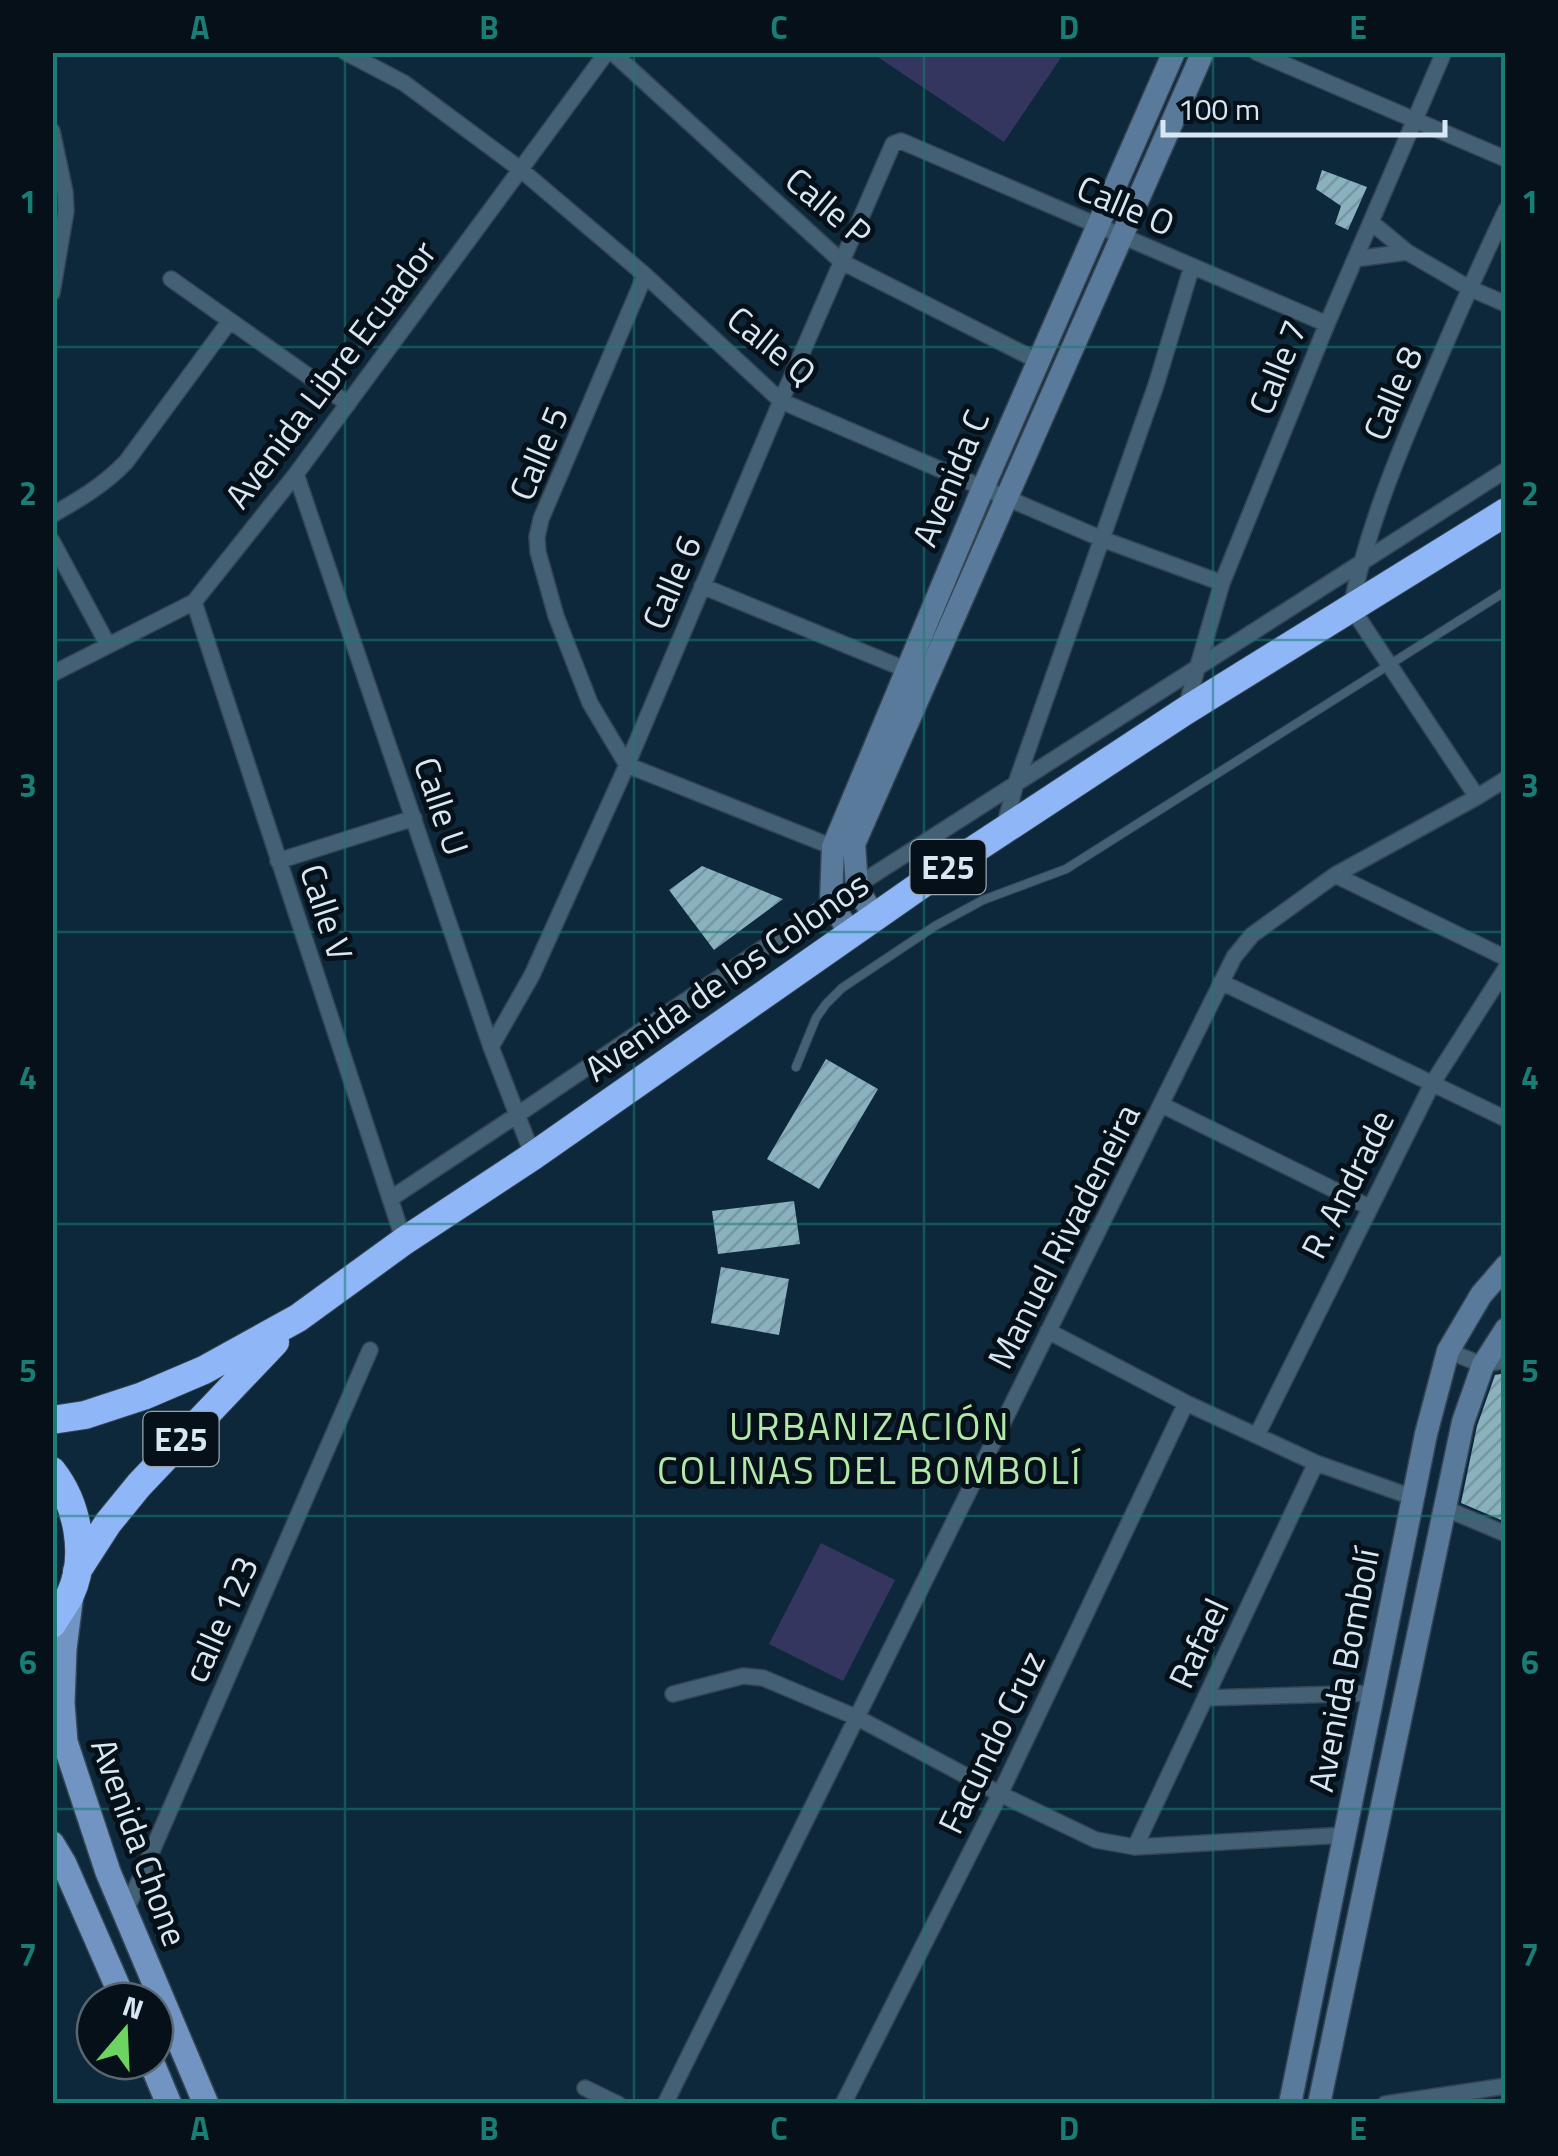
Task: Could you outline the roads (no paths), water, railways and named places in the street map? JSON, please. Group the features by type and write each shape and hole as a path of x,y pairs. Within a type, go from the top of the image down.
{"highway":[{"name":"Avenida de los Colonos","path":"52,1420 85,1416 143,1396 204,1370 298,1318 1002,830 1506,512"},
{"name":"Avenida de los Colonos","path":"74,1582 108,1523 139,1485 298,1318"},
{"path":"52,1471 64,1486 78,1528 74,1582"},
{"name":"E25","path":"52,1624 74,1582"}],"main road":[{"name":"Avenida Chone","path":"74,1582 63,1667 65,1742 108,1872 206,2104"},
{"name":"Avenida Chone","path":"56,1858 114,1981"},
{"path":"160,2081 170,2104"}],"street":[{"name":"Calle Q","path":"344,52 404,83 520,169 645,275 781,400 1102,538 1222,582"},
{"name":"Avenida Libre Ecuador","path":"52,674 194,602 296,474 610,52"},
{"name":"Calle P","path":"610,52 842,262 1038,361"},
{"name":"Avenida C","path":"830,902 832,847 983,488 1174,52"},
{"name":"Avenida C","path":"856,887 854,844 1203,52"},
{"path":"1256,52 1506,158"},
{"name":"Calle 7","path":"1185,711 1222,582 1444,52"},
{"path":"52,131 66,211 52,293"},
{"name":"Calle 6","path":"491,1046 532,975 628,765 890,149 901,141"},
{"name":"Calle O","path":"901,141 1327,324"},
{"name":"Calle 8","path":"1351,607 1387,482 1506,210"},
{"path":"1371,222 1408,252 1469,288 1506,304"},
{"path":"1355,259 1408,252"},
{"path":"1002,830 1156,384 1192,266"},
{"name":"Calle 5","path":"628,765 599,721 582,685 556,616 537,536 645,275"},
{"path":"171,278 348,404"},
{"path":"52,515 94,492 118,470 230,322"},
{"path":"390,1199 830,902 1506,470"},
{"name":"Calle U","path":"296,474 491,1046 533,1156"},
{"path":"52,541 108,645"},
{"path":"702,586 906,670"},
{"name":"Calle V","path":"194,602 404,1241"},
{"path":"1351,607 1477,797"},
{"path":"628,765 832,847"},
{"name":"Manuel Rivadeneira","path":"665,2104 1242,945 1336,874 1506,778"},
{"path":"278,861 414,818"},
{"path":"1336,874 1506,958"},
{"path":"856,887 874,919"},
{"path":"830,902 851,935"},
{"name":"R. Andrade","path":"1256,1434 1432,1084 1506,968"},
{"path":"1221,982 1506,1119"},
{"path":"1162,1105 1369,1207"},
{"name":"Avenida Bombolí","path":"1290,2104 1412,1497 1448,1350 1481,1295 1506,1266"},
{"name":"Avenida Bombolí","path":"1318,2104 1463,1422 1506,1330"},
{"path":"1048,1331 1186,1403 1316,1464 1412,1497"},
{"name":"calle 123","path":"125,1913 370,1350"},
{"path":"1448,1350 1494,1362"},
{"name":"Facundo Cruz","path":"843,2104 1000,1794 1186,1403"},
{"name":"Rafael","path":"1135,1847 1316,1464"},
{"path":"1444,1508 1506,1534"},
{"path":"673,1694 753,1675 858,1718 1096,1840 1135,1847 1346,1835"},
{"path":"1206,1698 1374,1692"},
{"path":"1385,2104 1506,2086"},
{"path":"585,2088 618,2104"}],"lane":[{"path":"796,1067 816,1018 842,988 982,900 1066,869 1506,591"}],"district":[{"name":"URBANIZACIÓN COLINAS DEL BOMBOLÍ","path":"870,1448"}]}
